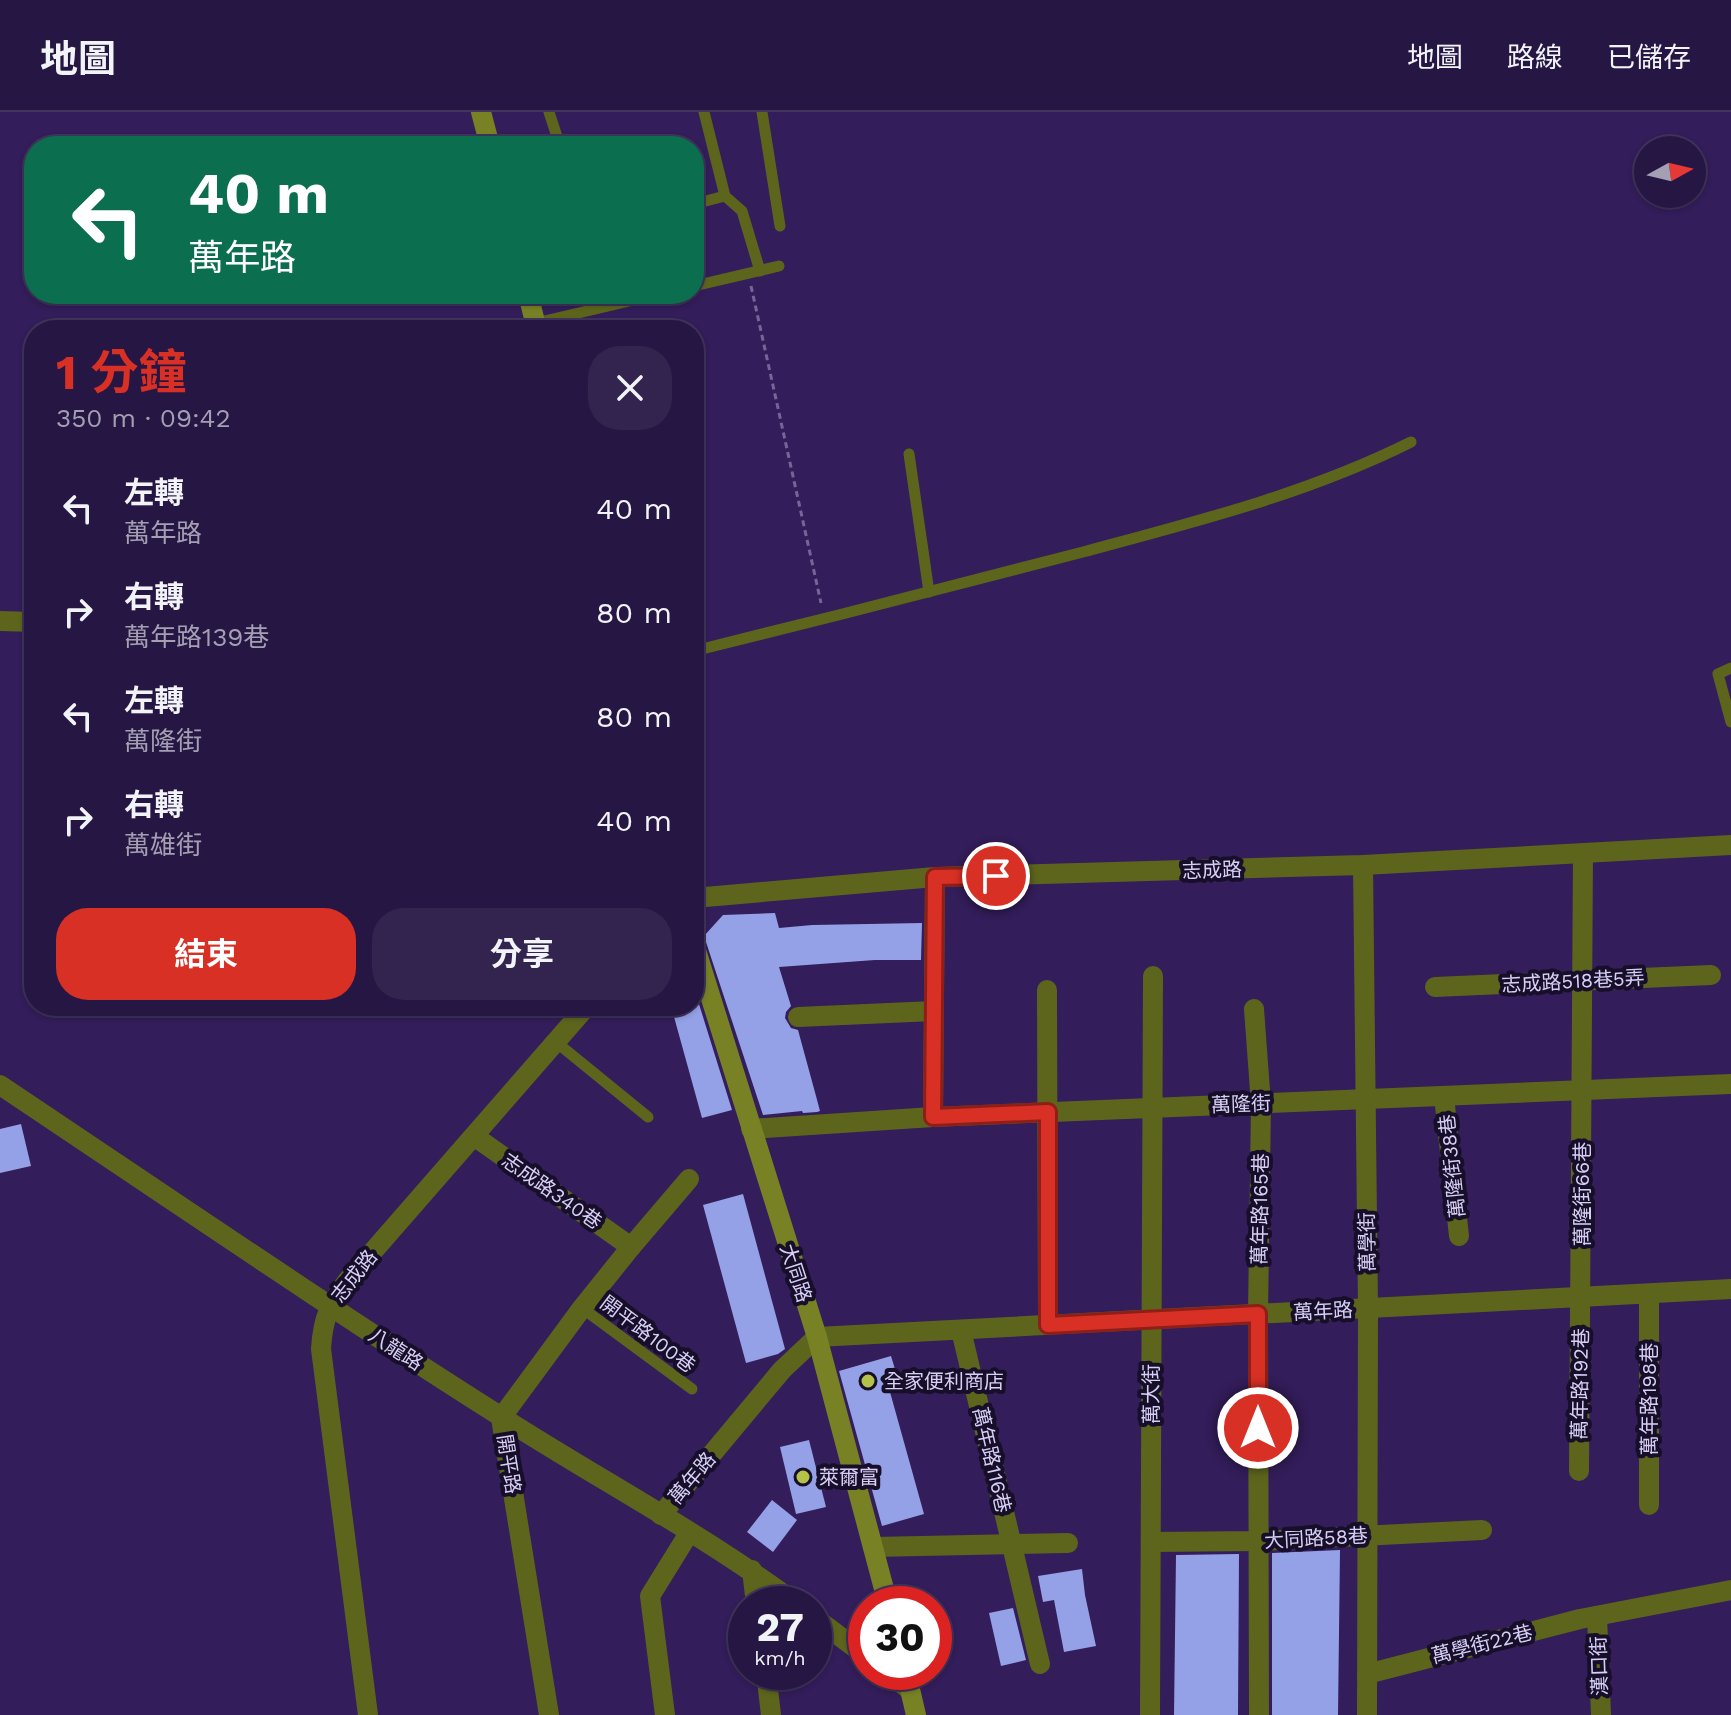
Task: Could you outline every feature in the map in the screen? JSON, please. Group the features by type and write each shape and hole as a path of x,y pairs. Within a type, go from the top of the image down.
{"main road":[{"path":"481,112 487,136"},
{"name":"大同路","path":"704,976 817,1337 883,1586"},
{"path":"910,1690 916,1715"}],"street":[{"path":"0,621 24,622"},
{"name":"志成路","path":"704,897 935,877 1363,865 1731,845"},
{"name":"萬隆街66巷","path":"1581,1297 1583,854"},
{"name":"萬學街","path":"1363,865 1368,1309 1367,1715"},
{"path":"933,1117 935,877"},
{"name":"志成路518巷5弄","path":"1435,987 1711,975"},
{"name":"萬大街","path":"1150,1715 1153,976"},
{"path":"1047,990 1048,1325"},
{"name":"萬年路165巷","path":"1254,1009 1261,1104 1259,1715"},
{"path":"798,1017 934,1011"},
{"name":"志成路","path":"368,1715 321,1349 323,1328 330,1306 348,1280 578,1016"},
{"name":"萬隆街","path":"751,1129 933,1117 1731,1084"},
{"name":"八龍路","path":"0,1085 501,1418 752,1570 773,1586"},
{"name":"萬隆街38巷","path":"1444,1096 1459,1236"},
{"name":"志成路340巷","path":"474,1136 631,1247"},
{"name":"開平路","path":"549,1715 501,1418 582,1308 689,1179"},
{"name":"萬年路","path":"661,1515 782,1370 817,1337 1731,1289"},
{"name":"萬年路198巷","path":"1649,1294 1649,1505"},
{"name":"萬年路192巷","path":"1579,1471 1581,1297"},
{"name":"萬年路116巷","path":"961,1330 1040,1664"},
{"name":"大同路58巷","path":"1151,1542 1258,1541 1482,1530"},
{"path":"665,1715 650,1596 689,1533"},
{"path":"873,1547 1068,1543"},
{"path":"752,1570 754,1586"},
{"name":"萬學街22巷","path":"1367,1674 1597,1616 1731,1590"},
{"name":"漢口街","path":"1597,1616 1601,1715"},
{"path":"768,1690 771,1715"}],"lane":[{"path":"549,112 557,136"},
{"path":"704,112 725,196 742,211 754,272"},
{"path":"762,112 780,226"},
{"path":"704,201 725,196"},
{"path":"704,284 779,266"},
{"path":"559,320 621,304"},
{"path":"704,648 1233,512 1376,459 1411,442"},
{"path":"909,454 929,592"},
{"path":"1731,668 1718,674 1731,722"},
{"path":"556,1042 648,1117"},
{"name":"開平路100巷","path":"582,1308 692,1389"}],"path":[{"path":"754,272 825,618"}],"building":[{"path":"775,913 779,928 922,923 921,960 779,967 791,1006 785,1018 791,1028 798,1030 820,1111 817,1112 763,1115 704,936 723,915"},
{"path":"674,1016 703,1016 732,1110 702,1118"},
{"path":"21,1124 31,1166 0,1173 0,1129"},
{"path":"743,1194 785,1349 746,1363 703,1205"},
{"path":"891,1356 901,1389 890,1392 924,1514 882,1526 839,1371"},
{"name":"萊爾富","path":"809,1440 826,1507 796,1514 780,1447"},
{"path":"772,1500 797,1520 773,1552 747,1532"},
{"path":"1340,1550 1338,1715 1272,1715 1272,1553"},
{"path":"1239,1554 1238,1715 1174,1715 1176,1555"},
{"path":"1082,1569 1096,1646 1064,1652 1054,1600 1043,1602 1038,1576"},
{"path":"1013,1608 1026,1660 1001,1666 989,1613"}],"place":[{"name":"全家便利商店","path":"868,1381"},
{"name":"萊爾富","path":"803,1477"}],"route":[{"path":"996,876 935,877 933,1117 1048,1112 1048,1325 1258,1314 1258,1428"}]}
